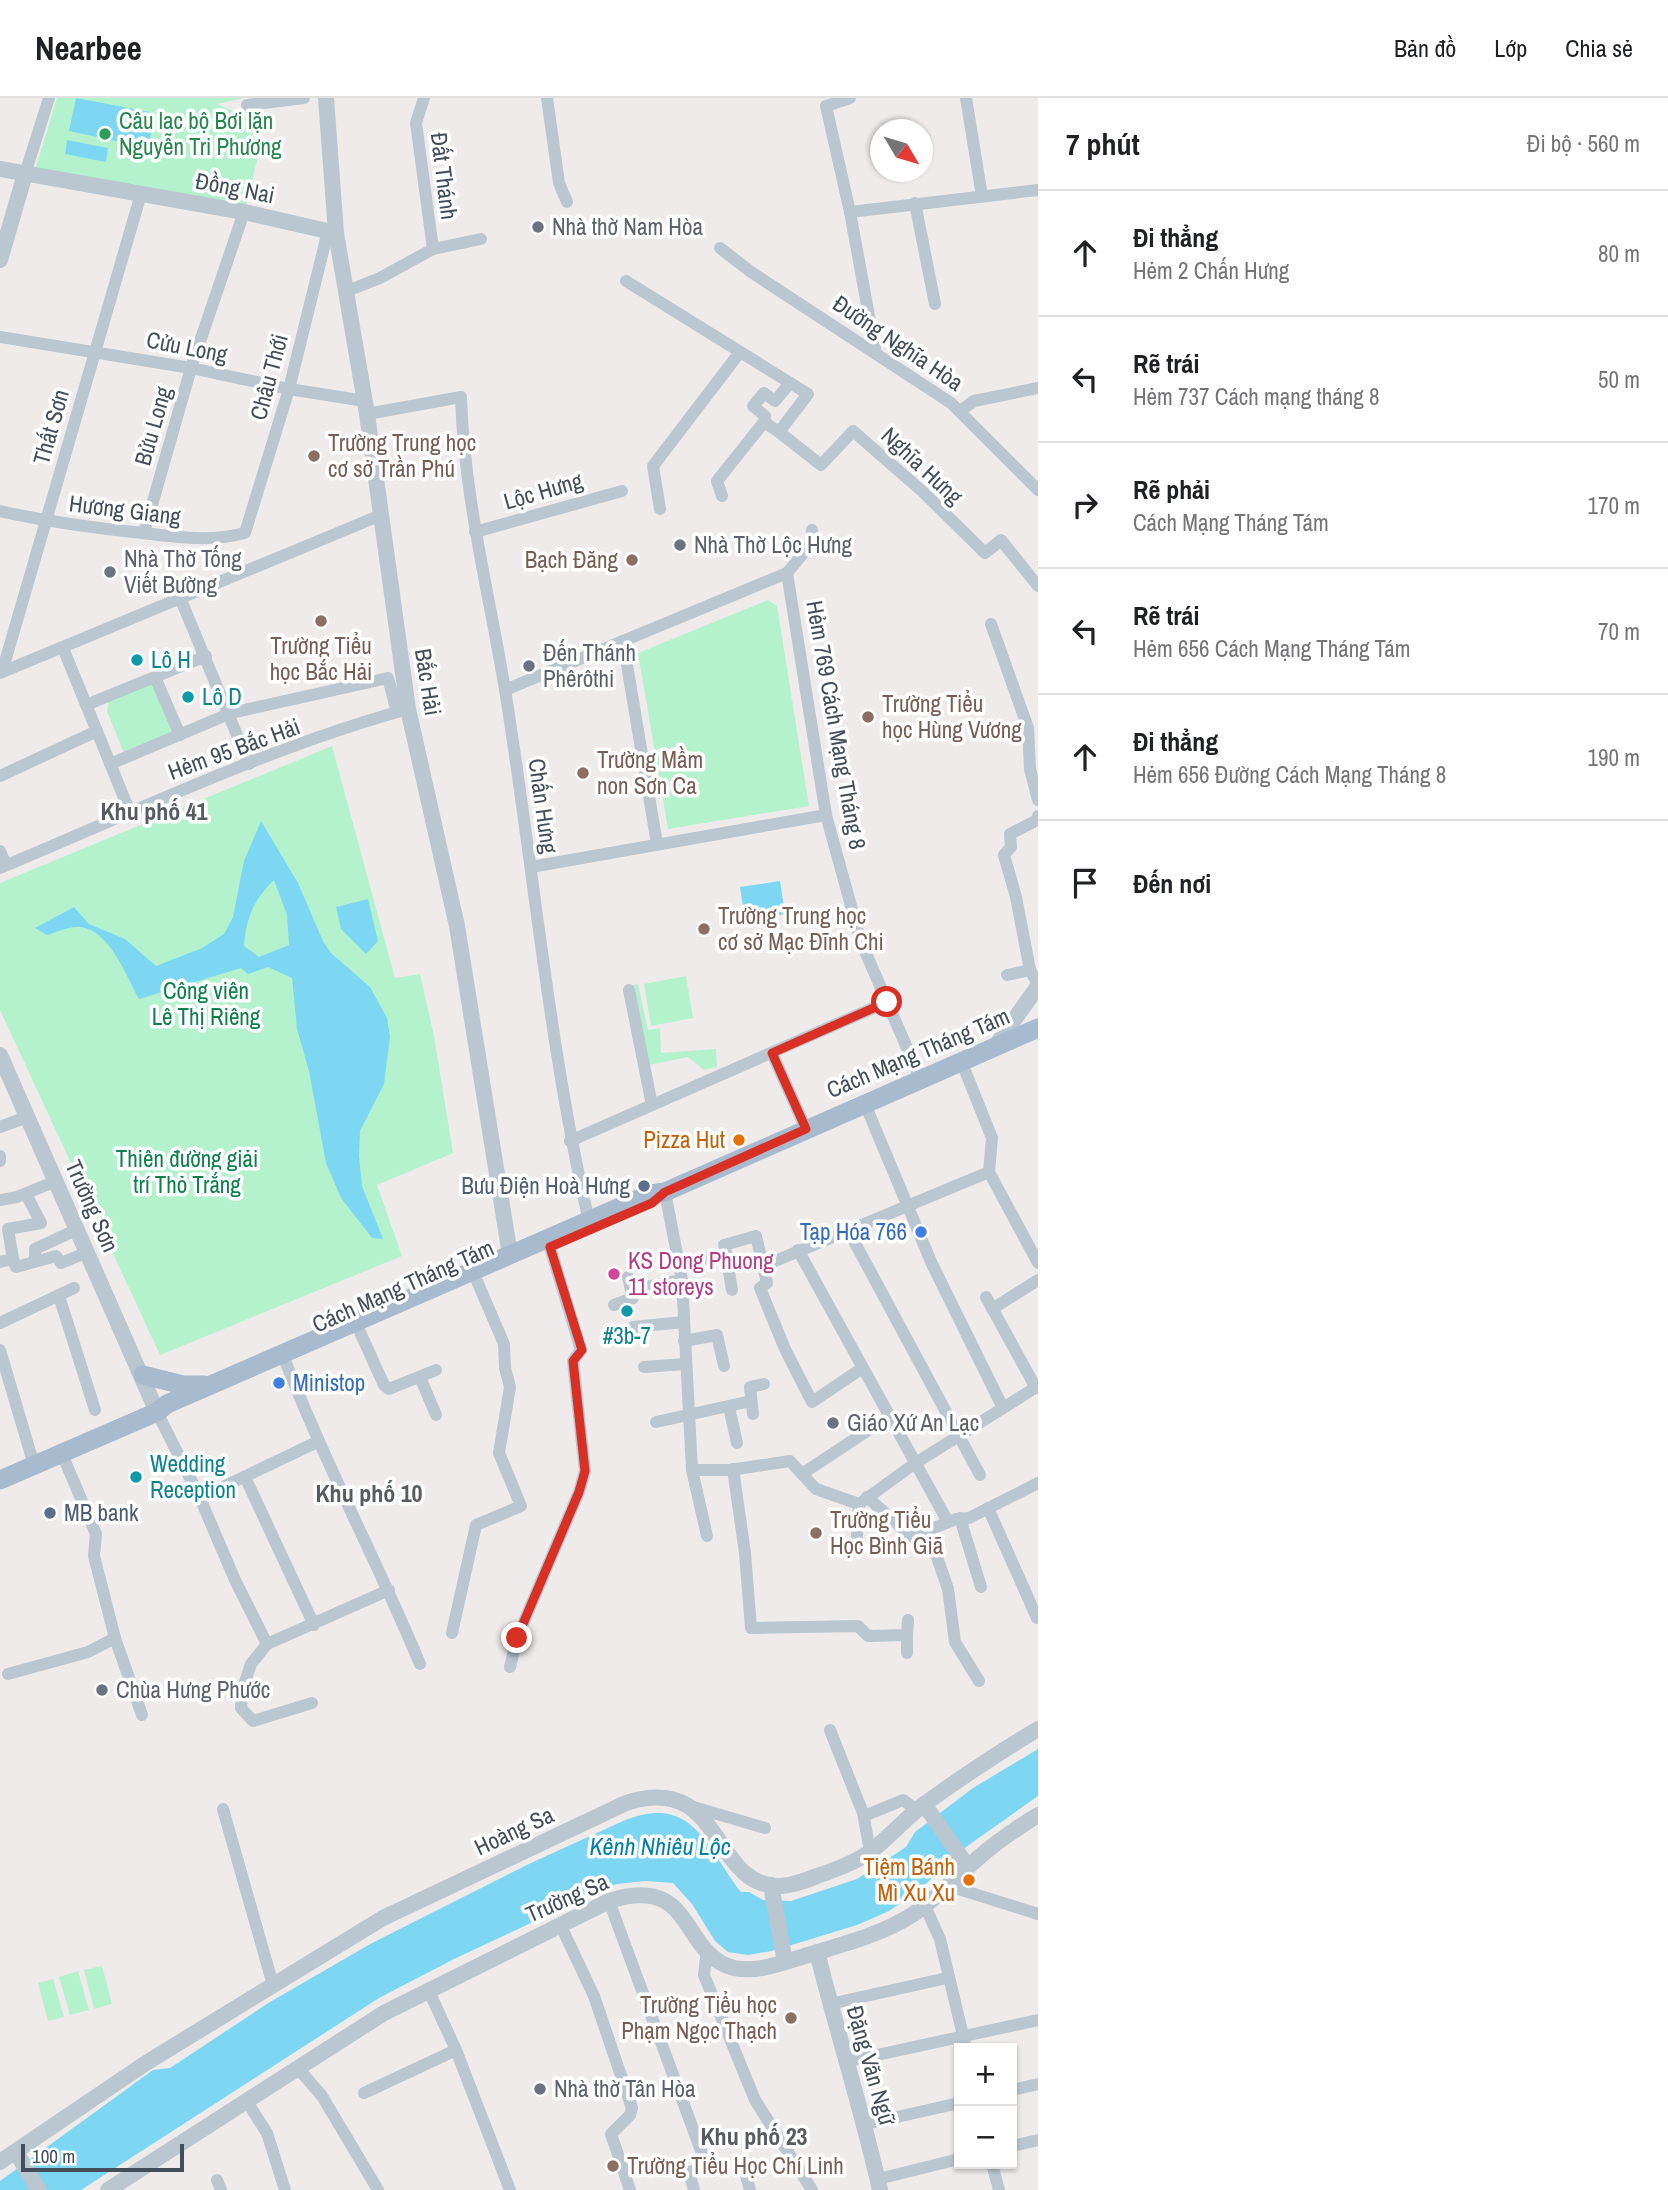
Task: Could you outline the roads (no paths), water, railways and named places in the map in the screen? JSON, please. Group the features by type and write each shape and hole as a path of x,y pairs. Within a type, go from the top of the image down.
{"main road":[{"name":"Cách Mạng Tháng Tám","path":"157,1412 169,1414 360,1332 652,1203 665,1192 1038,1028"},
{"name":"Cách Mạng Tháng Tám","path":"0,1480 157,1412 167,1404 650,1194 665,1192"},
{"path":"143,1375 183,1385 212,1385"}],"street":[{"path":"0,260 49,98"},
{"path":"247,105 304,98"},
{"name":"Bắc Hải","path":"317,98 327,105 332,232 346,291 366,408 381,515 402,710 457,926 510,1255"},
{"name":"Đất Thánh","path":"346,291 380,278 432,249 416,123 424,98"},
{"path":"547,98 559,183 567,202"},
{"path":"850,98 826,106 850,212 876,354"},
{"path":"966,98 982,196"},
{"name":"Đồng Nai","path":"0,169 244,212 332,232"},
{"path":"850,212 1038,190"},
{"name":"Thất Sơn","path":"1,673 141,194"},
{"path":"915,203 935,304"},
{"name":"Bửu Long","path":"144,533 191,368 244,212"},
{"name":"Châu Thới","path":"245,533 289,390 332,232"},
{"path":"432,249 481,239"},
{"name":"Đường Nghĩa Hòa","path":"720,248 751,272 960,411 1038,490"},
{"path":"626,281 808,394 779,432 764,422"},
{"name":"Cửu Long","path":"0,337 191,368 366,408 461,397"},
{"path":"660,509 653,466 740,352"},
{"path":"722,496 717,481 764,422 765,416 753,406 764,393 775,401 790,383"},
{"path":"960,411 974,401 1038,388"},
{"name":"Chấn Hưng","path":"461,397 475,532 505,690 570,1141 589,1221"},
{"name":"Nghĩa Hưng","path":"779,432 821,465 853,431 922,491 985,554 1000,540 1038,586"},
{"name":"Lộc Hưng","path":"475,532 622,491"},
{"name":"Hương Giang","path":"0,511 46,521 221,540 245,533"},
{"path":"1,673 381,515"},
{"path":"505,690 787,573 811,544 812,530"},
{"name":"Hẻm 769 Cách Mạng Tháng 8","path":"787,573 826,815 861,942 921,1080"},
{"path":"181,600 231,713 249,764"},
{"path":"991,624 1028,728 1030,769 1038,800"},
{"path":"623,641 657,845"},
{"path":"63,648 129,810"},
{"path":"86,705 206,656"},
{"path":"155,677 180,735"},
{"path":"110,764 231,713 388,678 402,710"},
{"name":"Hẻm 95 Bắc Hải","path":"3,866 129,810 402,710"},
{"path":"0,776 97,731"},
{"path":"531,867 826,815"},
{"path":"994,1049 1038,985 1030,970 1016,897 1004,855 1011,847 1010,834 1037,820 1038,816"},
{"path":"0,851 3,866"},
{"path":"1007,975 1030,970"},
{"path":"629,990 652,1105"},
{"path":"570,1141 887,1002"},
{"path":"772,1053 806,1129"},
{"name":"Trường Sơn","path":"0,1055 157,1412"},
{"path":"962,1063 992,1138 989,1172 1038,1263"},
{"path":"865,1104 965,1334 1003,1408"},
{"path":"0,1127 27,1116"},
{"path":"763,1266 989,1172"},
{"path":"0,1197 26,1194 56,1181"},
{"path":"665,1192 682,1280 692,1470 707,1536"},
{"path":"26,1194 41,1223 8,1229 6,1260 16,1267 56,1256 61,1263 88,1252"},
{"path":"35,1261 35,1250 78,1229"},
{"path":"848,1230 980,1475"},
{"path":"732,1290 724,1245 756,1236 766,1283 761,1288 785,1349 811,1402 861,1369"},
{"path":"510,1667 517,1638 579,1492 585,1471 573,1361 582,1350 550,1247"},
{"path":"799,1251 914,1464 954,1520 981,1587"},
{"path":"679,1264 726,1253"},
{"path":"614,1305 634,1298 628,1277"},
{"path":"631,1290 682,1280"},
{"path":"856,1550 863,1501 914,1464 1037,1387 989,1303 1038,1280"},
{"path":"452,1633 476,1525 522,1506 499,1453 510,1387 505,1368 504,1344 477,1281"},
{"path":"0,1323 74,1288"},
{"path":"59,1296 95,1410"},
{"path":"633,1327 684,1322"},
{"path":"360,1332 384,1385 389,1389 436,1370"},
{"path":"684,1341 717,1335 724,1366"},
{"path":"1,1355 34,1465"},
{"path":"286,1363 317,1442 389,1590 420,1664"},
{"path":"644,1367 685,1364"},
{"path":"420,1377 436,1415"},
{"path":"656,1422 729,1407 752,1408 750,1387 764,1384"},
{"path":"729,1407 737,1443"},
{"path":"157,1412 267,1644"},
{"path":"802,1474 888,1417"},
{"path":"200,1498 317,1442"},
{"path":"62,1454 96,1534 93,1556 115,1638 142,1715"},
{"path":"692,1470 733,1469 790,1461 816,1489 863,1501 912,1537 988,1508 1038,1483"},
{"path":"733,1469 745,1553 751,1628 858,1626 868,1636 907,1635"},
{"path":"245,1477 313,1625"},
{"path":"988,1508 1037,1618"},
{"path":"928,1531 948,1589 955,1642 979,1681"},
{"path":"312,1703 253,1721 241,1708 242,1692 251,1664 267,1644 389,1590"},
{"path":"908,1620 908,1653"},
{"path":"8,1674 88,1652 115,1638"},
{"path":"687,1805 711,1827 738,1867 772,1891 805,1881 870,1852 1038,1729"},
{"path":"830,1730 864,1816 870,1852"},
{"name":"Hoàng Sa","path":"12,2160 146,2063 398,1910 626,1803 654,1797 687,1805"},
{"path":"864,1816 903,1800 924,1810 964,1861"},
{"path":"687,1805 765,1828"},
{"path":"223,1809 274,1985"},
{"name":"Trường Sa","path":"112,2189 297,2067 428,1989 609,1901 638,1895 663,1900 680,1913 707,1949 720,1961 735,1968 759,1969 784,1956 817,1952 879,1932 925,1906 949,1886 964,1861 1038,1815"},
{"path":"949,1886 1038,1914"},
{"path":"772,1891 784,1956"},
{"path":"609,1901 707,2167 689,2172 694,2190"},
{"path":"925,1906 940,1939 964,2042"},
{"path":"560,1924 594,1996 632,2108 630,2115 611,2134 630,2190"},
{"path":"707,1949 704,1975 755,2100 812,2190"},
{"name":"Đặng Văn Ngữ","path":"817,1952 845,2062 866,2124 879,2185"},
{"path":"830,2004 947,1978"},
{"path":"428,1989 456,2050 510,2190"},
{"path":"845,2062 964,2042 1038,2020"},
{"path":"364,2093 456,2050"},
{"path":"297,2067 322,2096 378,2190"},
{"path":"1017,2089 1038,2084"},
{"path":"246,2100 267,2133 285,2190"},
{"path":"866,2124 954,2104"},
{"path":"1017,2145 1038,2140"},
{"path":"12,2160 30,2190"},
{"path":"12,2160 39,2190"},
{"path":"742,2160 750,2190"},
{"path":"879,2185 954,2161"},
{"path":"993,2169 999,2190"}],"water":[{"path":"76,98 155,113 148,148 69,131"},
{"path":"67,140 108,148 106,162 65,154"},
{"path":"261,821 298,883 323,941 331,953 370,987 387,1018 390,1037 384,1084 360,1131 359,1156 362,1186 383,1239 372,1238 341,1198 326,1163 309,1071 297,1029 292,978 268,967 248,974 241,968 139,999 116,956 100,936 80,927 47,935 35,928 74,907 89,924 125,939 156,966 202,948 224,934 233,917 244,861","holes":["274,880 287,915 289,945 259,957 244,946 252,910 261,894"]},
{"path":"780,881 785,914 745,920 740,887"},
{"path":"368,899 378,941 366,954 341,929 336,907"},
{"name":"Kênh Nhiêu Lộc","path":"1038,1749 1038,1796 966,1847 917,1892 889,1911 857,1925 772,1951 748,1955 728,1952 715,1941 692,1904 673,1883 645,1881 617,1884 584,1894 569,1905 379,1998 81,2190 0,2190 0,2181 153,2070 170,2068 270,2002 372,1943 531,1863 623,1821 647,1814 666,1814 682,1819 707,1842 741,1892 749,1892 763,1900 791,1901 857,1879 906,1847 915,1832 973,1788"}],"place":[{"name":"Câu lạc bộ Bơi lặn Nguyễn Tri Phương","path":"105,134"},
{"name":"Nhà thờ Nam Hòa","path":"538,227"},
{"name":"Trường Trung học cơ sở Trần Phú","path":"314,456"},
{"name":"Nhà Thờ Lộc Hưng","path":"680,545"},
{"name":"Bạch Đăng","path":"632,560"},
{"name":"Nhà Thờ Tống Viết Bường","path":"110,572"},
{"name":"Trường Tiểu học Bắc Hải","path":"321,621"},
{"name":"Lô H","path":"137,660"},
{"name":"Đến Thánh Phêrôthi","path":"529,666"},
{"name":"Lô D","path":"188,697"},
{"name":"Trường Tiểu học Hùng Vương","path":"868,717"},
{"name":"Trường Mầm non Sơn Ca","path":"583,773"},
{"name":"Trường Trung học cơ sở Mạc Đĩnh Chi","path":"704,929"},
{"name":"Pizza Hut","path":"739,1140"},
{"name":"Bưu Điện Hoà Hưng","path":"644,1186"},
{"name":"Tạp Hóa 766","path":"921,1232"},
{"name":"KS Dong Phuong 11 storeys","path":"614,1274"},
{"name":"#3b-7","path":"627,1311"},
{"name":"Ministop","path":"279,1383"},
{"name":"Giáo Xứ An Lạc","path":"833,1423"},
{"name":"Wedding Reception","path":"136,1477"},
{"name":"MB bank","path":"50,1513"},
{"name":"Trường Tiểu Học Bình Giã","path":"816,1533"},
{"name":"Chùa Hưng Phước","path":"102,1690"},
{"name":"Tiệm Bánh Mì Xu Xu","path":"969,1880"},
{"name":"Trường Tiểu học Phạm Ngọc Thạch","path":"791,2018"},
{"name":"Nhà thờ Tân Hòa","path":"540,2089"},
{"name":"Trường Tiểu Học Chí Linh","path":"613,2166"}],"district":[{"name":"Khu phố 41","path":"154,812"},
{"name":"Khu phố 10","path":"369,1494"},
{"name":"Khu phố 23","path":"754,2137"}],"park label":[{"name":"Công viên Lê Thị Riêng","path":"206,1004"},
{"name":"Thiên đường giải trí Thỏ Trắng","path":"187,1172"}]}
